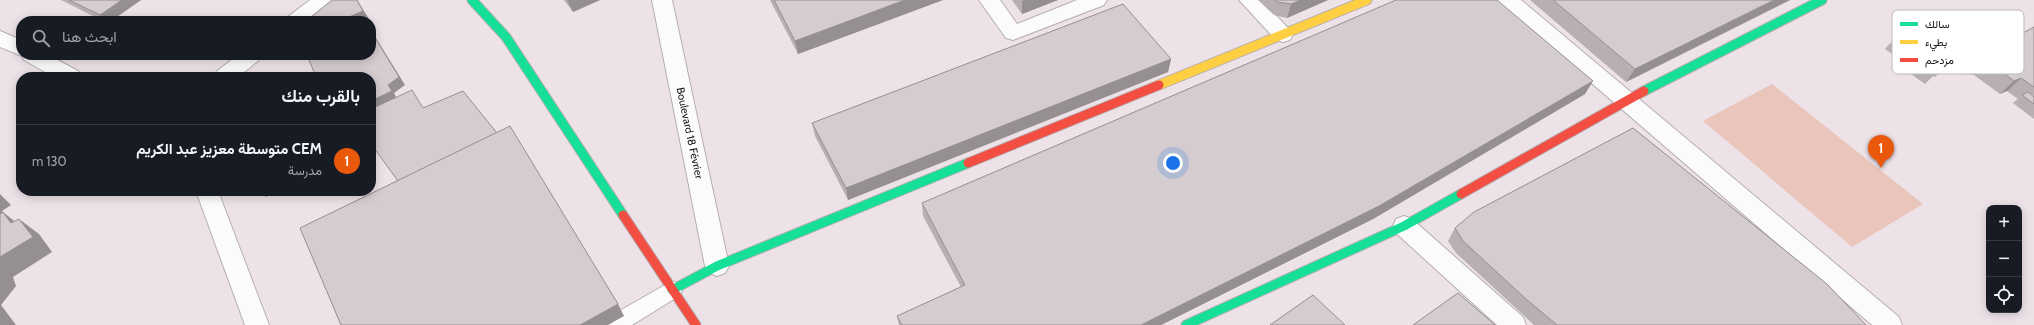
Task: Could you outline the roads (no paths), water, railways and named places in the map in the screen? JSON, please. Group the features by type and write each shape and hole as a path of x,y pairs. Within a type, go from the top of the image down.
{"street":[{"path":"302,16 323,0"},
{"path":"472,0 506,37 696,325"},
{"name":"Boulevard 18 Février","path":"662,0 717,266"},
{"path":"990,0 1013,33 1097,0"},
{"path":"1249,0 1283,35"},
{"path":"672,290 717,266 1367,0"},
{"path":"1508,0 1624,101 1890,325"},
{"path":"1186,325 1404,226 1624,101 1822,0"},
{"path":"0,38 16,46"},
{"path":"41,60 62,72"},
{"path":"230,72 246,60"},
{"path":"209,196 257,325"},
{"path":"1404,226 1514,325"}],"lane":[{"path":"614,325 672,290"}],"place":[{"name":"CEM متوسطة معزيز عبد الكريم","path":"1881,168"}]}
